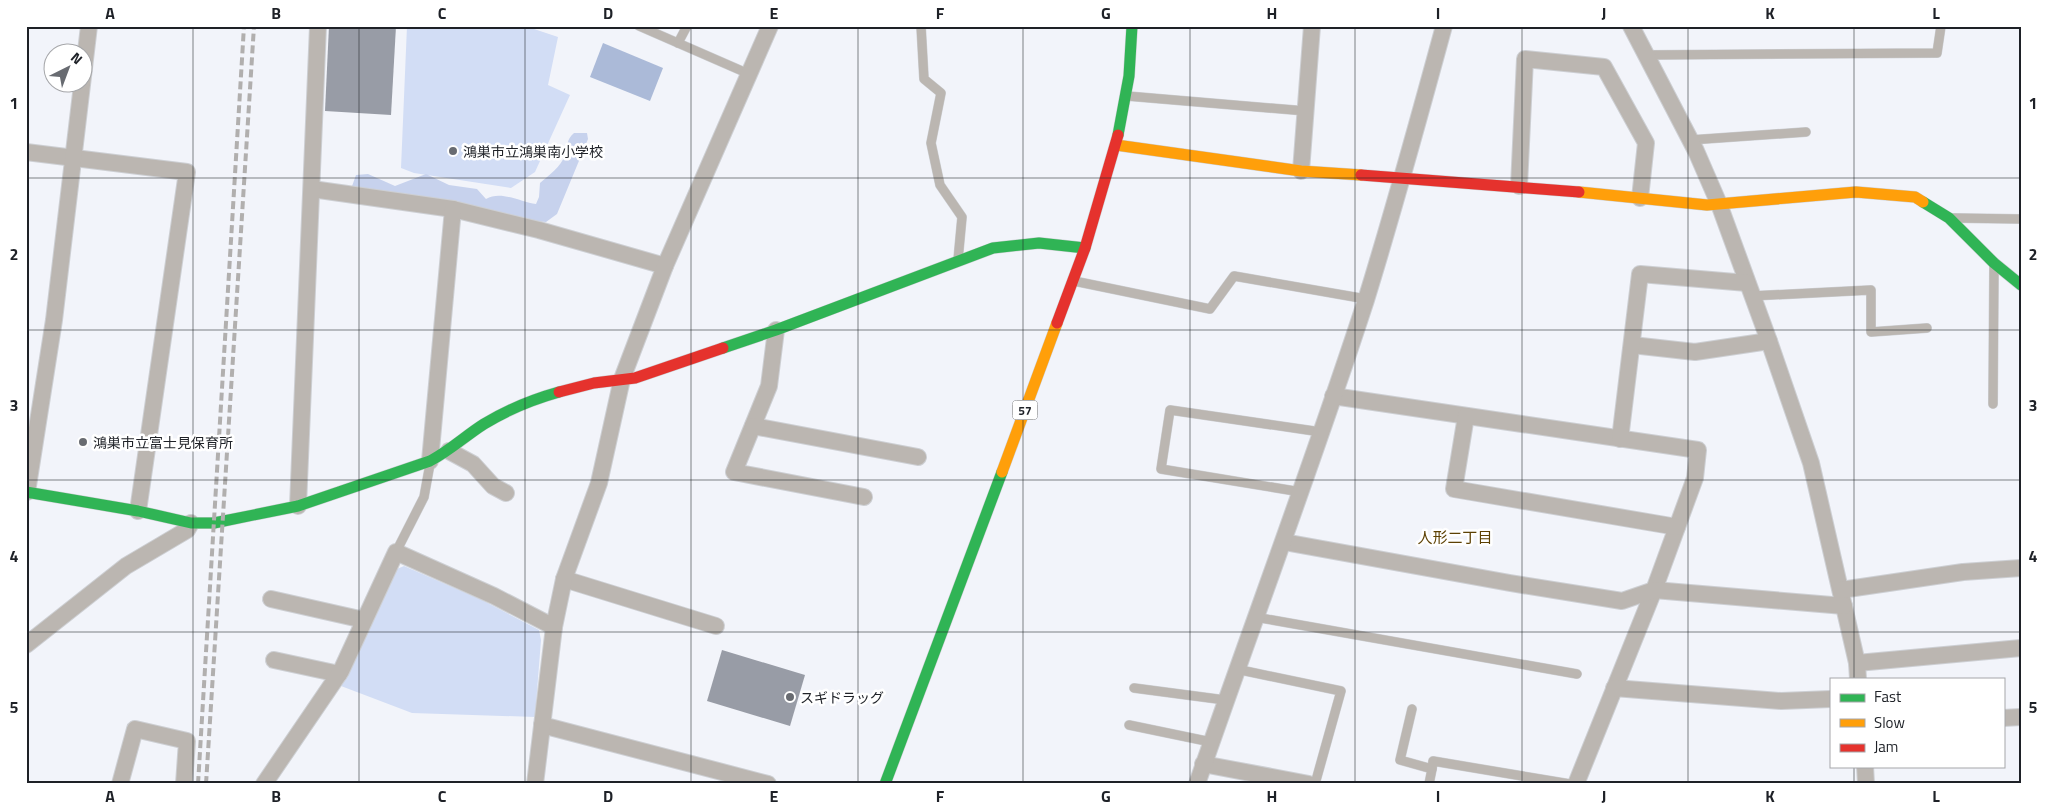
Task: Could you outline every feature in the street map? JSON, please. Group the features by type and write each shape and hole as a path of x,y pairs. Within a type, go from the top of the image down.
{"street":[{"path":"89,26 54,320 26,492 138,511 191,523 222,523 298,506 430,461 449,451 484,424 540,397 594,383 635,378 776,330 993,248 1030,242 1057,242 1085,248"},
{"path":"298,506 318,26"},
{"path":"535,784 554,627 564,579 599,483 622,379 665,266 770,26"},
{"name":"57","path":"885,784 1085,248 1116,146 1129,76 1132,26"},
{"path":"1301,170 1312,26"},
{"path":"1196,784 1236,669 1284,542 1366,299 1444,26"},
{"path":"1631,26 1690,140 1719,204 1769,341 1811,463 1858,671 2021,648"},
{"path":"1519,186 1525,60 1604,67 1646,143 1640,198"},
{"path":"1116,146 1301,170 1519,186 1707,205 1856,192 1914,197 1949,218 1994,263 2021,285"},
{"path":"26,152 187,172 138,511"},
{"path":"312,189 453,209 539,230 665,266"},
{"path":"430,461 453,209"},
{"path":"1620,439 1640,274 1749,290"},
{"path":"776,330 769,386 734,472 864,497"},
{"path":"1632,345 1695,352 1769,341"},
{"path":"1333,396 1698,450 1695,478 1654,590 1576,784"},
{"path":"1466,416 1454,489 1677,527"},
{"path":"753,426 918,457"},
{"path":"449,451 473,464 493,486 506,493"},
{"path":"26,645 126,566 187,530 191,523"},
{"path":"1284,542 1510,583 1622,601 1654,590 1842,598 1962,572 2021,568"},
{"path":"264,784 339,674 396,552 494,596 554,627"},
{"path":"564,579 716,626"},
{"path":"271,599 364,620"},
{"path":"274,660 339,674"},
{"path":"1614,688 1781,701 1830,700"},
{"path":"2004,718 2021,717"},
{"path":"542,725 768,784"},
{"path":"120,784 134,729 187,741 184,784"},
{"path":"1203,764 1309,784"},
{"path":"1865,768 1866,784"}],"lane":[{"path":"639,26 749,74"},
{"path":"678,43 687,26"},
{"path":"921,26 924,79 941,94 931,144 940,185 962,217 958,261"},
{"path":"1646,55 1938,53 1941,26"},
{"path":"1126,96 1306,111"},
{"path":"1690,140 1806,132"},
{"path":"1949,218 2021,219"},
{"path":"1993,404 1994,263"},
{"path":"1073,281 1210,309 1234,276 1366,299"},
{"path":"1749,290 1871,290 1871,332 1927,328"},
{"path":"1301,492 1162,468 1170,410 1321,432"},
{"path":"396,552 424,497 430,461"},
{"path":"1255,617 1577,674"},
{"path":"1236,669 1341,691 1315,784"},
{"path":"1134,688 1225,700"},
{"path":"1412,709 1400,760 1432,769"},
{"path":"1129,725 1211,742"},
{"path":"1429,784 1433,761 1570,784"}],"shaded area":[{"path":"407,26 525,26 558,37 548,85 570,95 535,172 511,188 414,173 401,168"},
{"path":"603,43 663,68 650,101 590,77"},
{"path":"574,133 587,133 588,139 557,214 546,222 514,219 351,189 356,175 368,174 395,186 426,174 449,185 477,189 486,199 504,196 536,204 539,197 540,183 561,163 568,140"},
{"path":"404,566 482,600 539,630 541,640 535,717 412,713 341,686 397,569"}],"building":[{"path":"329,26 396,26 391,115 325,111"},
{"path":"722,650 805,675 790,726 707,701"}],"railway":[{"path":"198,784 244,26"},
{"path":"206,784 254,26"}],"traffic: fast":[{"path":"1118,135 1129,76 1132,26"},
{"path":"1923,202 1949,218 1994,263 2021,285"},
{"path":"723,348 776,330 993,248 1039,243 1085,248"},
{"path":"26,492 138,511 191,523 214,523 298,506 430,461 493,419 521,405 559,392"},
{"path":"885,784 1002,472"}],"traffic: slow":[{"path":"1116,145 1301,171 1361,175"},
{"path":"1579,192 1707,205 1856,192 1915,197 1923,202"},
{"path":"1002,472 1057,323"}],"traffic: jam":[{"path":"1057,323 1085,248 1118,135"},
{"path":"1361,175 1579,192"},
{"path":"559,392 594,383 635,378 723,348"}],"place":[{"name":"鴻巣市立鴻巣南小学校","path":"453,151"},
{"name":"鴻巣市立富士見保育所","path":"83,442"},
{"name":"スギドラッグ","path":"790,697"}],"district":[{"name":"人形二丁目","path":"1455,537"}]}
